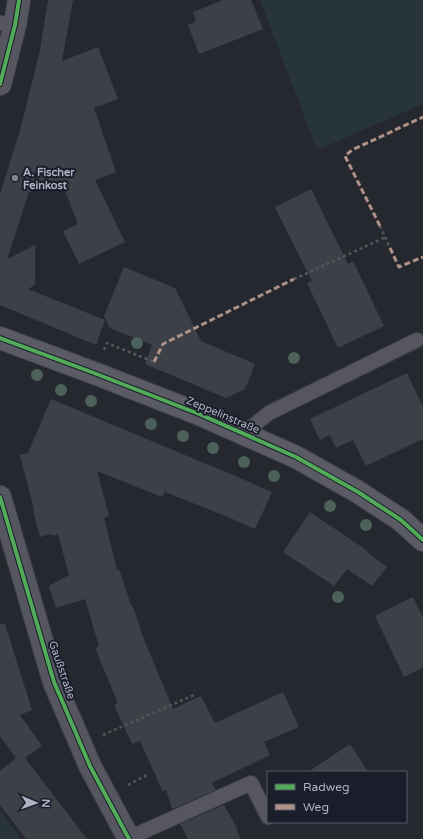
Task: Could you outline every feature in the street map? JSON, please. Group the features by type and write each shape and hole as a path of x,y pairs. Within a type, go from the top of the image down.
{"street":[{"path":"0,84 8,24 19,0"},
{"name":"Zeppelinstraße","path":"0,338 185,408 296,457 358,492 401,520 423,540"},
{"name":"Gaußstraße","path":"0,497 54,682 90,766 129,838"}],"lane":[{"path":"244,433 269,413 418,340"},
{"path":"129,838 251,784 267,815"}],"path":[{"path":"380,226 390,248"},
{"path":"294,279 386,237"},
{"path":"107,343 154,362"},
{"path":"81,745 194,695"}],"shaded area":[{"path":"260,0 423,0 423,104 317,150"},
{"path":"0,810 22,839 0,839"}],"building":[{"path":"48,0 73,0 62,61 98,47 118,99 94,108 116,172 95,180 125,242 79,264 63,231 78,224 61,180 42,187 34,171 35,190 29,192 7,259 35,245 35,285 28,289 105,320 96,345 0,305 0,194 27,103 40,50"},
{"path":"223,0 251,0 263,29 199,54 188,25 196,21 193,12"},
{"path":"311,189 348,264 353,261 384,326 338,348 307,283 312,281 275,207"},
{"path":"124,267 175,288 201,341 255,364 245,389 226,398 145,364 152,345 110,328 104,316"},
{"path":"407,373 423,407 423,439 366,466 353,440 336,448 330,435 320,440 310,419"},
{"path":"51,399 272,492 255,529 165,492 162,497 97,471 109,516 104,518 117,570 119,569 141,629 140,630 173,709 201,696 215,723 283,692 299,727 264,742 270,755 212,783 216,790 172,809 166,790 163,792 140,741 132,744 114,705 118,703 95,648 99,646 85,599 56,608 49,586 69,575 58,534 40,537 20,455 28,453"},
{"path":"310,512 362,547 387,567 372,586 347,569 334,586 283,552"},
{"path":"413,597 423,617 423,668 404,677 375,616"},
{"path":"0,624 5,624 32,710 20,715 42,746 25,758 87,839 26,839 0,805 0,771 16,758 0,736"},
{"path":"350,744 367,771 310,771"},
{"path":"224,805 238,830 237,831 241,839 188,839 180,824"}],"marked path":[{"path":"380,226 345,156 352,150 423,117"},
{"path":"390,248 399,267 423,257"},
{"path":"154,362 163,344 294,279"}],"cycle path":[{"path":"0,84 15,25 19,0"},
{"path":"0,338 199,414 296,457 358,492 401,520 423,540"},
{"path":"0,497 54,682 90,766 129,839"}],"place":[{"name":"A. Fischer Feinkost","path":"15,178"}]}
